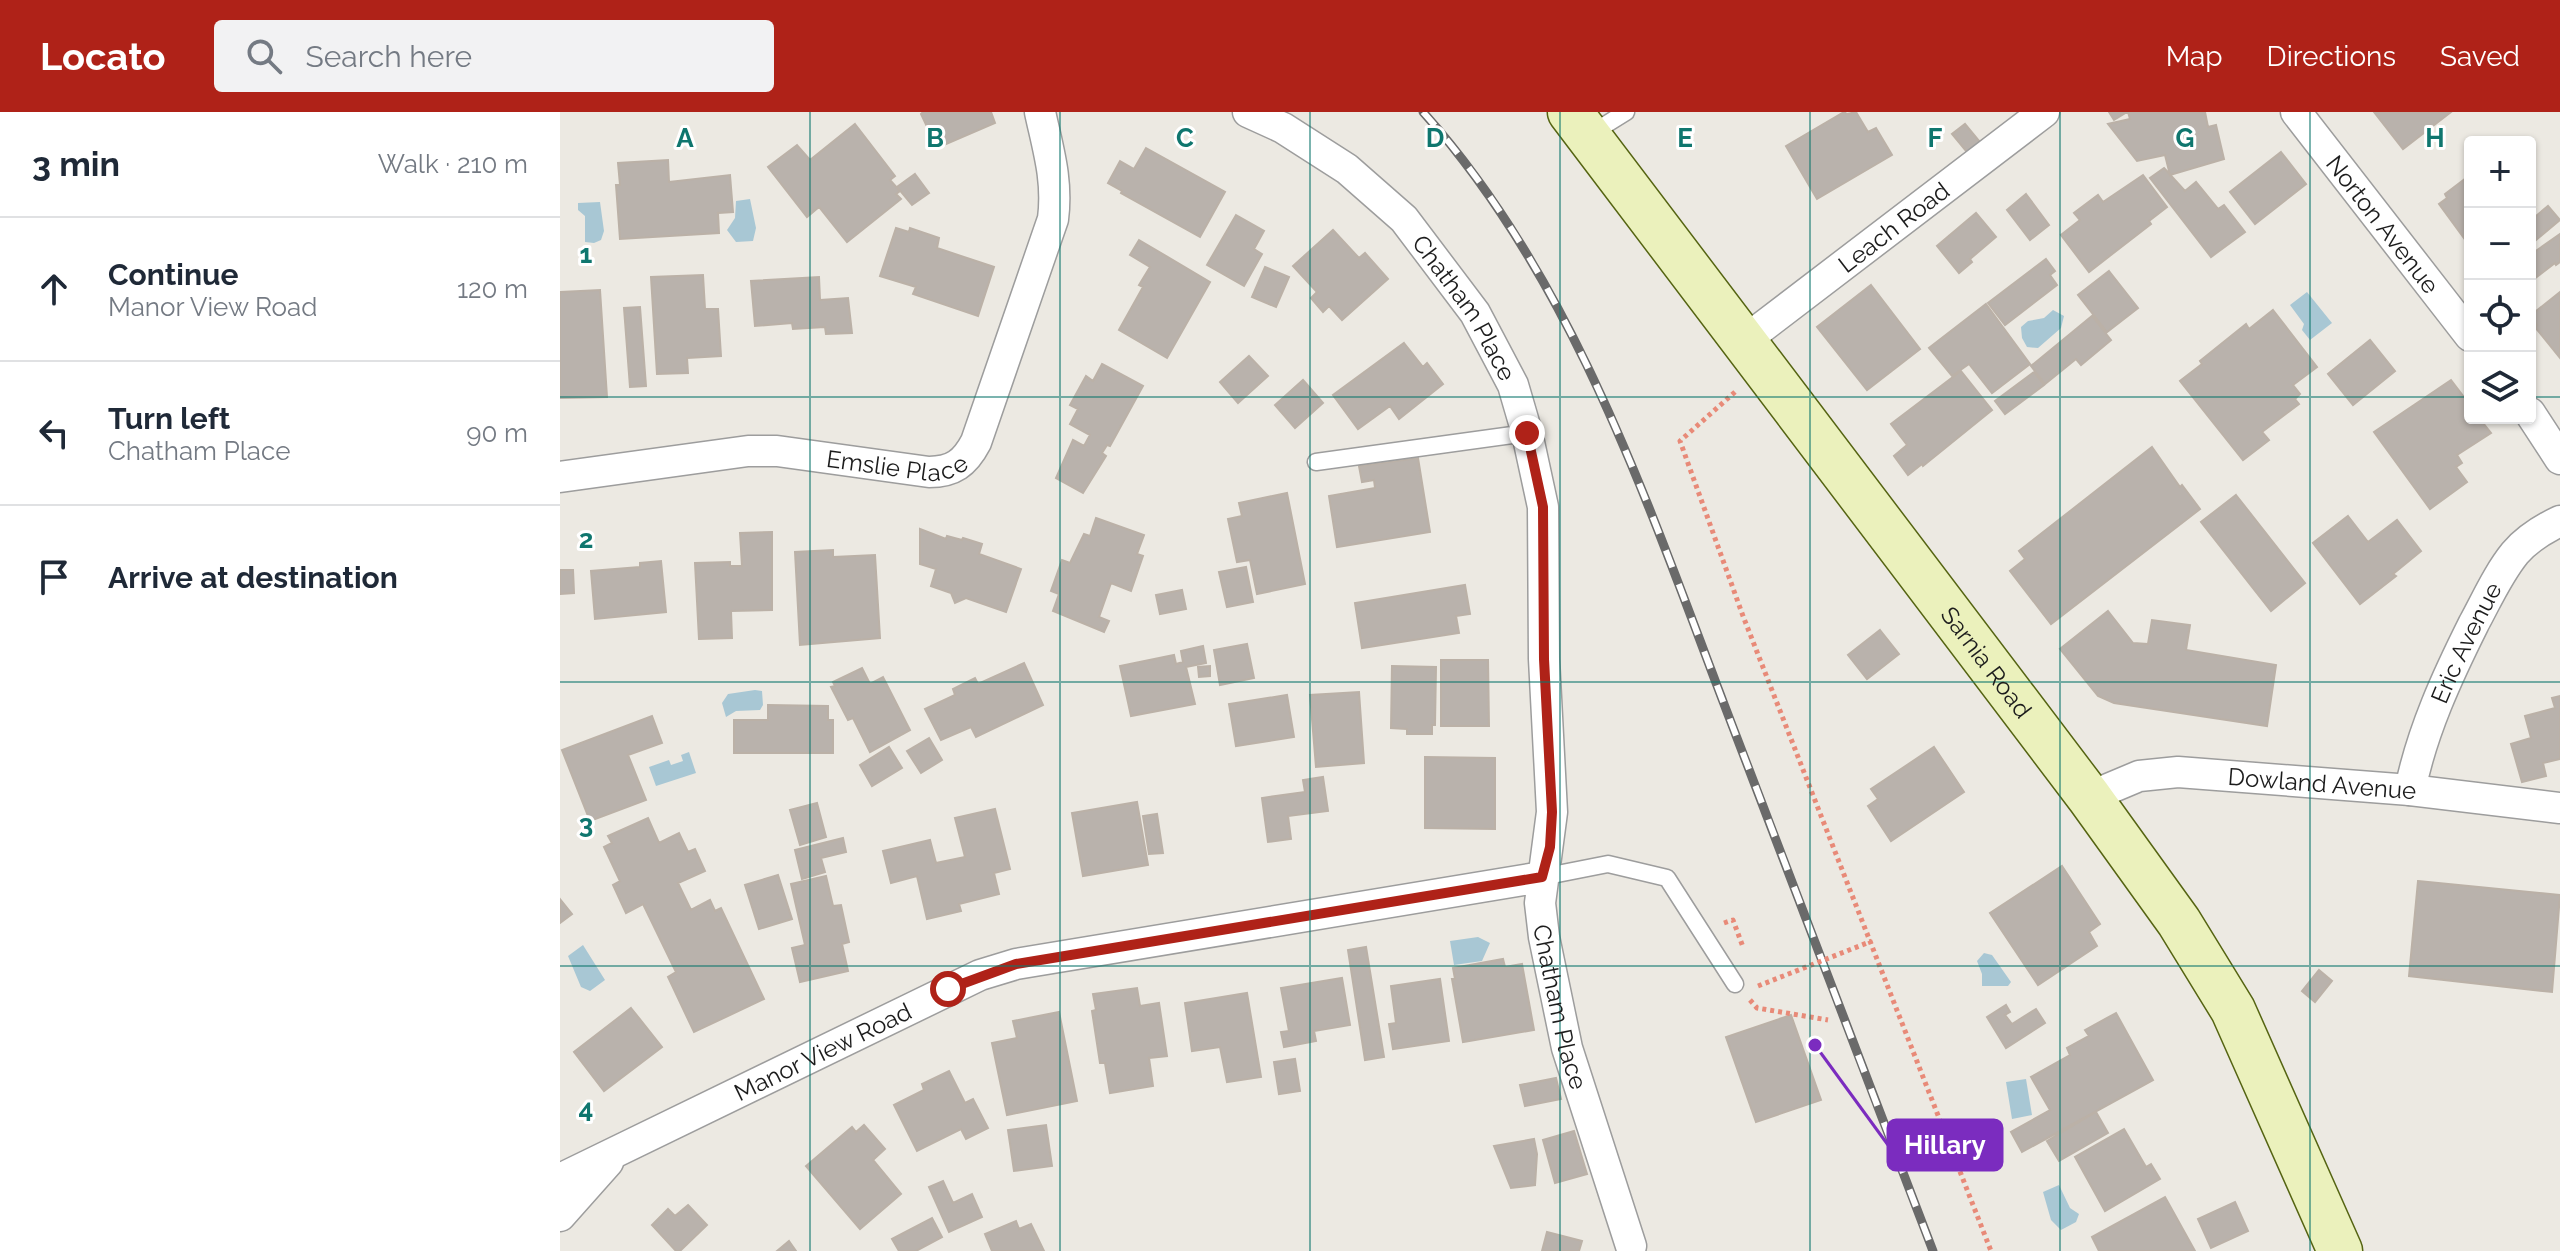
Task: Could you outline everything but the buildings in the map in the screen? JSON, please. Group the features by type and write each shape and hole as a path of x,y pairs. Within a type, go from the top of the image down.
{"main road":[{"name":"Sarnia Road","path":"1579,124 2089,797 2179,922 2233,1010 2340,1251"}],"street":[{"name":"Emslie Place","path":"560,477 748,451 777,451 929,472 944,472 957,466 970,454 976,442 1053,219 1056,193 1054,173 1040,112"},
{"name":"Chatham Place","path":"1248,112 1283,128 1347,169 1404,219 1475,313 1513,385 1543,507 1544,659 1552,812 1550,847 1542,877 1540,903 1544,937 1567,1048 1631,1246"},
{"name":"Leach Road","path":"1754,355 2044,112"},
{"name":"Norton Avenue","path":"2296,112 2464,328"},
{"path":"2536,422 2560,459"},
{"name":"Eric Avenue","path":"2410,790 2427,725 2458,654 2494,585 2515,553 2536,532 2560,521"},
{"name":"Dowland Avenue","path":"2089,797 2139,776 2178,772 2410,790 2560,808"},
{"name":"Manor View Road","path":"560,1216 619,1148 948,989 1016,964 1542,877"},
{"path":"560,1179 619,1148"}],"lane":[{"path":"1579,124 1626,112"},
{"path":"1316,462 1527,433"},
{"path":"1542,877 1608,864 1667,878 1735,984"}],"path":[{"path":"1754,355 1680,441 1743,616 1991,1251"},
{"path":"1758,986 1872,941"},
{"path":"1735,984 1757,1008 1828,1020"}],"water":[{"path":"750,199 756,228 753,241 736,242 727,230 735,218 736,201"},
{"path":"600,202 604,231 601,240 585,242 585,216 578,210 578,203"},
{"path":"2307,292 2332,323 2310,340 2302,330 2304,324 2290,305"},
{"path":"2053,310 2064,316 2061,328 2038,348 2027,347 2021,327 2028,321 2044,318"},
{"path":"762,691 763,705 760,710 736,711 726,717 722,703 728,694"},
{"path":"689,752 696,773 656,786 649,767 669,760 671,765 683,761 681,755"},
{"path":"1478,937 1490,943 1482,961 1454,965 1450,941"},
{"path":"583,945 605,980 590,991 581,987 568,956"},
{"path":"1984,953 1992,955 2011,982 2008,986 1982,986 1977,961"},
{"path":"2026,1079 2032,1115 2012,1119 2006,1082"},
{"path":"2059,1185 2070,1208 2079,1214 2076,1222 2061,1230 2051,1220 2043,1192"}],"railway":[{"path":"1423,112 1476,177 1522,246 1563,318 1600,393 1665,548 1933,1251"}],"place":[{"name":"Hillary","path":"1815,1045"}],"route":[{"path":"948,989 1016,964 1542,877 1550,847 1552,812 1544,659 1543,507 1527,433"}]}
